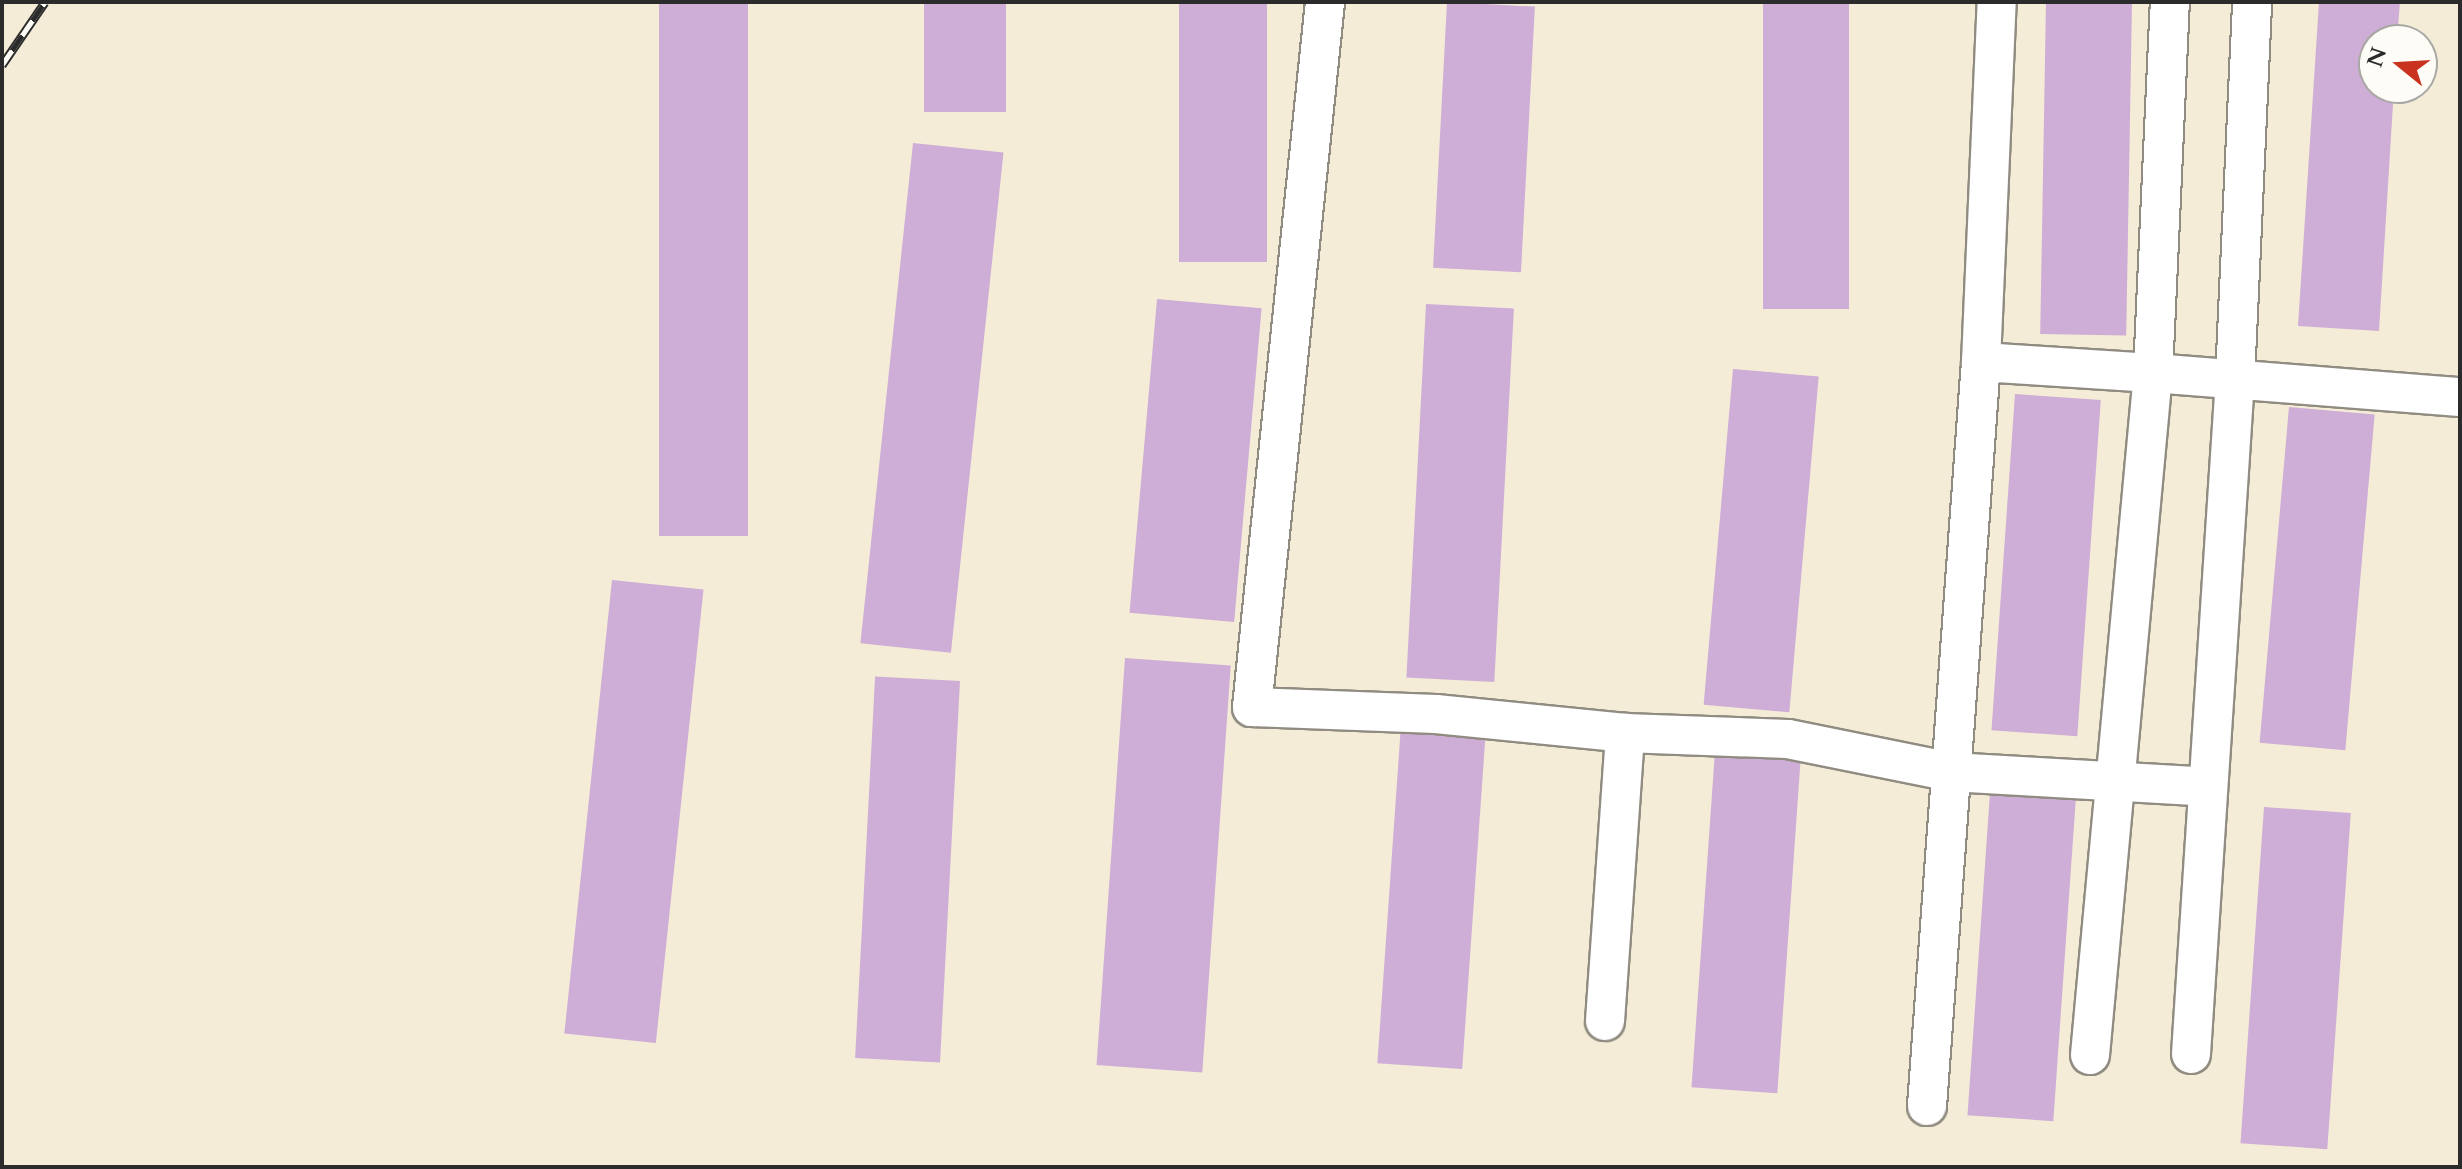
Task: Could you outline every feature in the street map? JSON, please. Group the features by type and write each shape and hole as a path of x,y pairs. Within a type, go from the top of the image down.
{"street":[{"path":"1325,2 1252,707 1436,714 1625,733 1788,739 1951,772 2208,787"},
{"path":"1927,1106 1981,362 1997,2"},
{"path":"2090,1055 2153,373 2170,2"},
{"path":"2191,1054 2235,379 2252,2"},
{"path":"1981,362 2460,397"},
{"path":"1605,1021 1625,733"}],"building":[{"path":"659,2 748,2 748,536 659,536"},
{"path":"924,2 1006,2 1006,112 924,112"},
{"path":"1179,2 1267,2 1267,262 1179,262"},
{"path":"1447,2 1535,7 1521,272 1433,268"},
{"path":"1763,2 1849,2 1849,309 1763,309"},
{"path":"2046,2 2132,4 2126,335 2040,334"},
{"path":"2319,2 2400,2 2398,24 2358,24 2358,104 2393,104 2379,331 2298,326"},
{"path":"913,143 1004,153 951,653 860,643"},
{"path":"1157,299 1262,308 1234,622 1130,613"},
{"path":"1426,304 1514,309 1494,682 1406,677"},
{"path":"1733,369 1819,376 1789,712 1704,705"},
{"path":"2015,394 2101,400 2077,736 1991,730"},
{"path":"2289,407 2375,414 2345,750 2260,743"},
{"path":"612,580 703,590 656,1043 564,1034"},
{"path":"1125,658 1231,665 1202,1072 1097,1065"},
{"path":"875,677 960,681 940,1062 855,1058"},
{"path":"1401,725 1486,731 1462,1069 1377,1063"},
{"path":"1715,751 1801,757 1777,1093 1691,1087"},
{"path":"1991,779 2077,785 2053,1121 1967,1115"},
{"path":"2264,807 2351,813 2327,1149 2240,1143"}],"railway":[{"path":"2,65 45,2"}]}
